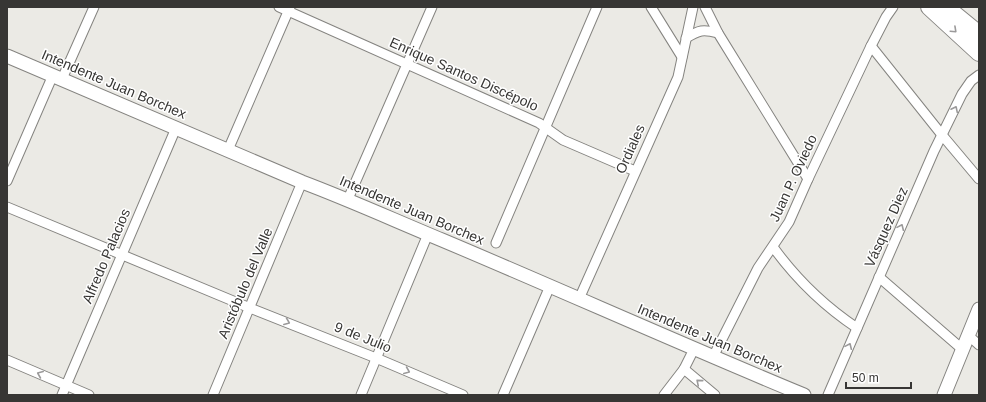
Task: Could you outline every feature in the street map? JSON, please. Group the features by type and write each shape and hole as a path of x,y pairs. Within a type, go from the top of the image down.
{"highway":[{"path":"929,7 979,53"},
{"path":"946,7 979,34"}],"street":[{"path":"7,181 94,7"},
{"name":"Enrique Santos Discépolo","path":"279,7 289,9 539,123 563,140 635,171"},
{"path":"348,199 432,7"},
{"path":"496,243 597,7"},
{"path":"651,7 682,57"},
{"name":"Ordiales","path":"579,299 678,76 693,7"},
{"path":"705,7 718,33 808,179"},
{"name":"Juan P. Oviedo","path":"713,357 758,268 789,222 871,46 893,7"},
{"path":"228,150 289,9"},
{"path":"686,38 695,32 700,31 707,30 718,33"},
{"path":"871,46 979,179"},
{"name":"Intendente Juan Borchex","path":"7,56 302,182 348,199 804,395"},
{"name":"Vásquez Diez","path":"828,395 942,135 962,94 971,81 979,75"},
{"name":"Alfredo Palacios","path":"62,395 176,128"},
{"name":"Aristóbulo del Valle","path":"213,395 302,182"},
{"name":"9 de Julio","path":"7,207 463,395"},
{"path":"361,395 428,234"},
{"path":"773,247 788,268 813,294 839,316 857,328"},
{"path":"879,277 962,350"},
{"path":"503,395 550,286"},
{"path":"944,395 979,309"},
{"path":"968,335 979,345"},
{"path":"664,395 684,369 694,349"},
{"path":"7,360 89,395"},
{"path":"684,369 714,395"}]}
